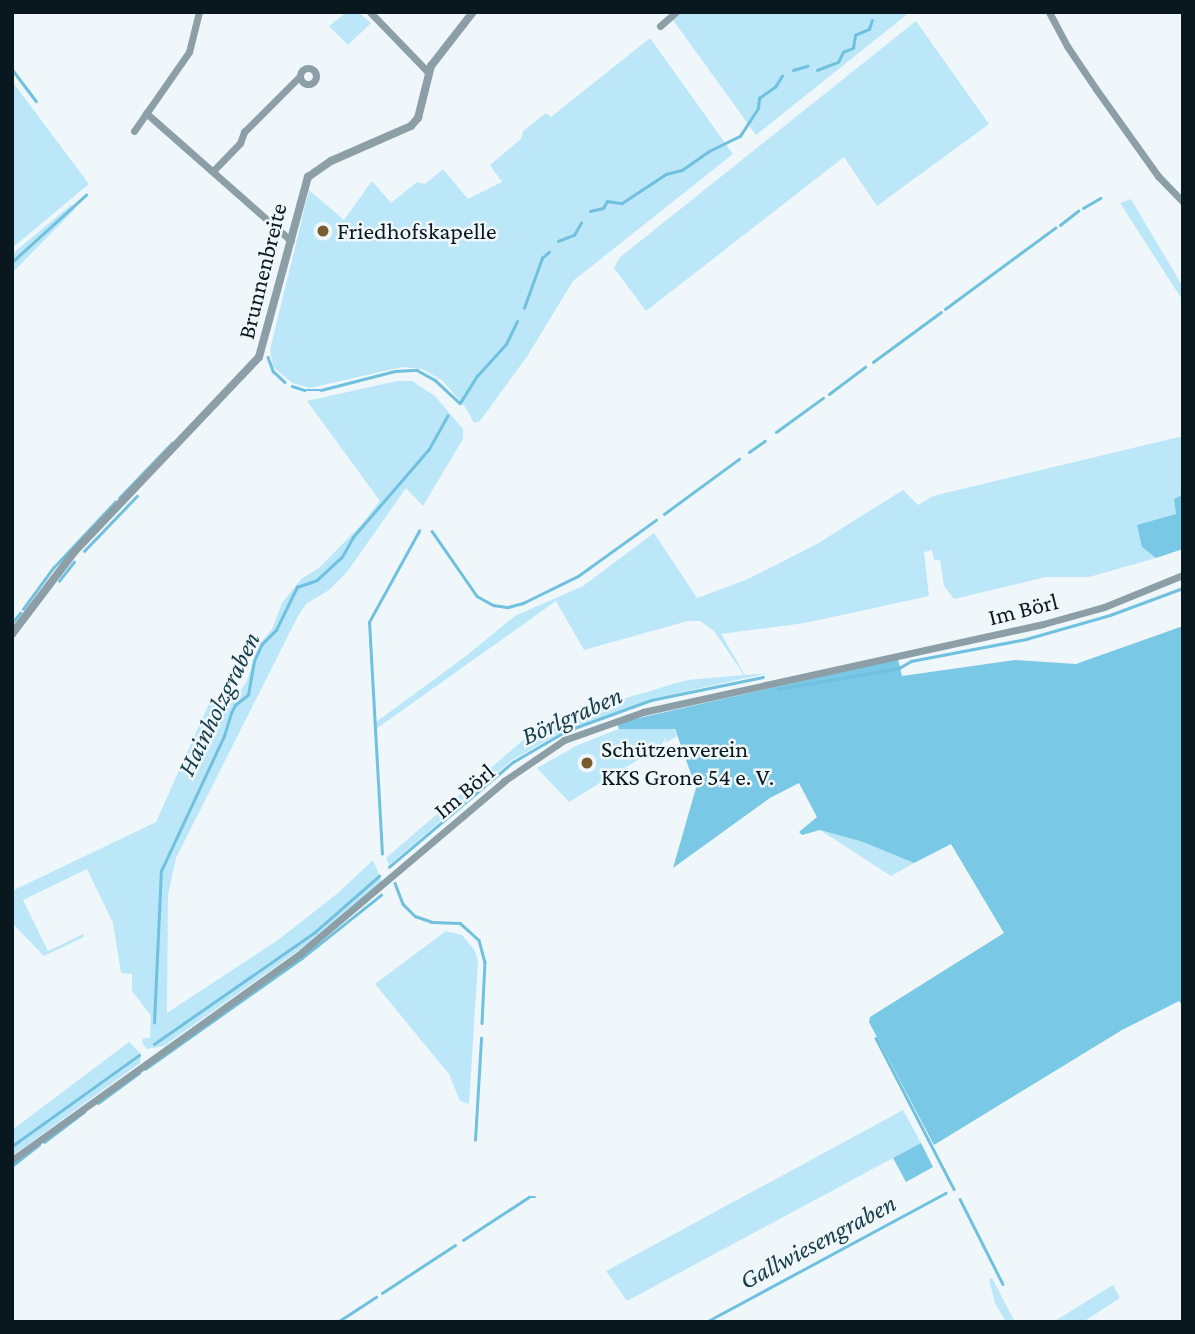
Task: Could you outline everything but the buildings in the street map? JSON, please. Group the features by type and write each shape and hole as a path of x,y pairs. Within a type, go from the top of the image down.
{"street":[{"path":"134,131 189,52 199,12"},
{"name":"Brunnenbreite","path":"12,634 75,551 259,358 308,177 331,161 411,126 419,112 428,72 440,52 473,12"},
{"path":"660,26 676,12"},
{"path":"1049,12 1067,46 1118,120 1158,176 1183,202"},
{"path":"375,14 428,72"},
{"path":"213,171 240,144 244,132 300,76"},
{"path":"146,113 290,241"},
{"name":"Im Börl","path":"12,1160 302,952 504,781 564,740 643,712 1043,624 1129,598 1183,575"}],"shaded area":[{"path":"347,12 358,12 371,23 348,45 329,26"},
{"path":"683,12 910,12 756,135 673,20"},
{"path":"916,21 989,124 877,206 844,157 646,311 614,268 619,258"},
{"path":"650,38 733,154 573,281 528,355 480,421 474,423 466,408 443,381 422,369 402,367 310,388 292,383 273,367 270,350 309,190 344,220 372,181 391,203 417,182 425,184 443,169 468,199 502,182 490,165 521,139 523,131 546,113 551,117"},
{"path":"12,81 89,184 12,248"},
{"path":"1131,199 1183,287 1183,301 1120,203"},
{"path":"71,205 75,209 12,273 12,254"},
{"path":"397,381 412,381 435,396 463,429 463,439 423,506 406,488 347,572 329,590 306,604 298,616 176,858 168,895 167,1013 278,940 338,893 373,860 382,882 320,935 164,1046 147,1049 142,1043 143,1038 150,1038 151,1016 132,991 132,974 121,973 113,923 87,869 23,900 48,951 83,934 84,937 44,956 12,923 12,891 156,822 211,699 225,712 247,681 258,646 272,629 282,603 301,579 319,568 361,525 380,501 307,401"},
{"path":"1183,436 1183,493 1174,499 1176,514 1142,547 1156,558 1089,577 1046,577 954,599 944,586 940,560 934,560 932,550 924,552 929,596 805,623 721,634 745,675 769,673 651,699 566,730 512,760 389,865 386,858 522,741 562,717 687,680 744,675 714,631 700,621 688,621 584,650 556,601 376,729 376,722 515,616 583,586 654,533 697,598 746,580 817,544 903,490 918,505 933,496"},
{"path":"1183,494 1183,549 1156,558 1142,547 1137,525 1176,514 1174,499"},
{"path":"1183,626 1183,1007 1179,1001 1122,1030 934,1145 869,1022 870,1017 1004,933 951,844 914,863 863,842 820,830 802,835 799,832 817,817 799,783 770,798 673,868 696,788 675,729 619,729 617,723 898,659 902,676 1015,660 1076,664"},
{"name":"Schützenverein KKS Grone 54 e. V.","path":"619,729 674,729 677,736 569,802 537,768 578,745"},
{"path":"820,830 863,842 914,863 891,876"},
{"path":"446,931 462,935 475,951 478,961 469,1104 460,1101 449,1074 375,984"},
{"path":"129,1042 141,1054 140,1063 12,1156 12,1130"},
{"path":"903,1110 921,1143 627,1301 606,1271"},
{"path":"921,1143 933,1167 906,1182 893,1158"},
{"path":"992,1278 1015,1322 1006,1322 995,1303 989,1279"},
{"path":"1113,1285 1120,1298 1083,1322 1053,1322"}],"waterway":[{"name":"Hainholzgraben","path":"882,12 896,12"},
{"name":"Hainholzgraben","path":"817,70 838,62 843,52 853,48 855,35 869,29 872,20"},
{"name":"Hainholzgraben","path":"793,70 807,66"},
{"path":"12,69 36,101"},
{"name":"Hainholzgraben","path":"590,211 603,208 607,201 622,203 666,174 682,170 709,151 740,136 758,108 759,98 775,87 782,76"},
{"path":"12,262 86,195"},
{"path":"1083,208 1100,198"},
{"path":"1060,225 1078,211"},
{"name":"Hainholzgraben","path":"558,241 574,235 581,223"},
{"path":"945,309 1055,228"},
{"name":"Hainholzgraben","path":"524,308 542,258 549,252"},
{"path":"873,362 941,312"},
{"path":"292,386 304,390 321,390 395,371 417,370 435,380 460,403 477,376 506,344 517,321"},
{"path":"268,357 273,371 285,382"},
{"path":"829,394 865,367"},
{"path":"776,432 823,398"},
{"name":"Hainholzgraben","path":"154,1023 161,871 224,736 231,713 235,705 248,695 254,661 262,644 276,630 297,587 317,580 342,557 353,537 429,449 447,416"},
{"path":"749,452 765,441"},
{"path":"119,498 172,443"},
{"path":"664,514 739,459"},
{"path":"84,551 137,496"},
{"path":"23,609 53,568 115,502"},
{"path":"432,531 477,596 493,605 508,607 523,603 578,576 656,520"},
{"path":"382,854 369,622 419,531"},
{"path":"59,581 74,562"},
{"name":"Börlgraben","path":"778,689 899,668 911,661 1026,639 1110,615 1183,588"},
{"path":"12,623 20,613"},
{"name":"Börlgraben","path":"389,867 513,762 566,731 651,700 763,677"},
{"name":"Börlgraben","path":"154,1044 315,932 379,876"},
{"path":"395,883 403,904 415,916 432,922 460,923 479,940 485,962 482,1023"},
{"path":"145,1069 302,958 381,895"},
{"path":"475,1140 481,1038"},
{"name":"Gallwiesengraben","path":"876,1038 954,1189"},
{"path":"12,1146 139,1055"},
{"path":"98,1103 139,1073"},
{"path":"44,1142 84,1112"},
{"path":"13,1165 39,1145"},
{"name":"Gallwiesengraben","path":"706,1322 946,1193"},
{"path":"463,1240 529,1197 535,1197"},
{"name":"Gallwiesengraben","path":"960,1199 1003,1284"},
{"path":"382,1293 455,1245"},
{"path":"339,1321 376,1297"}],"place":[{"name":"Friedhofskapelle","path":"323,231"},
{"name":"Schützenverein KKS Grone 54 e. V.","path":"587,763"}]}
